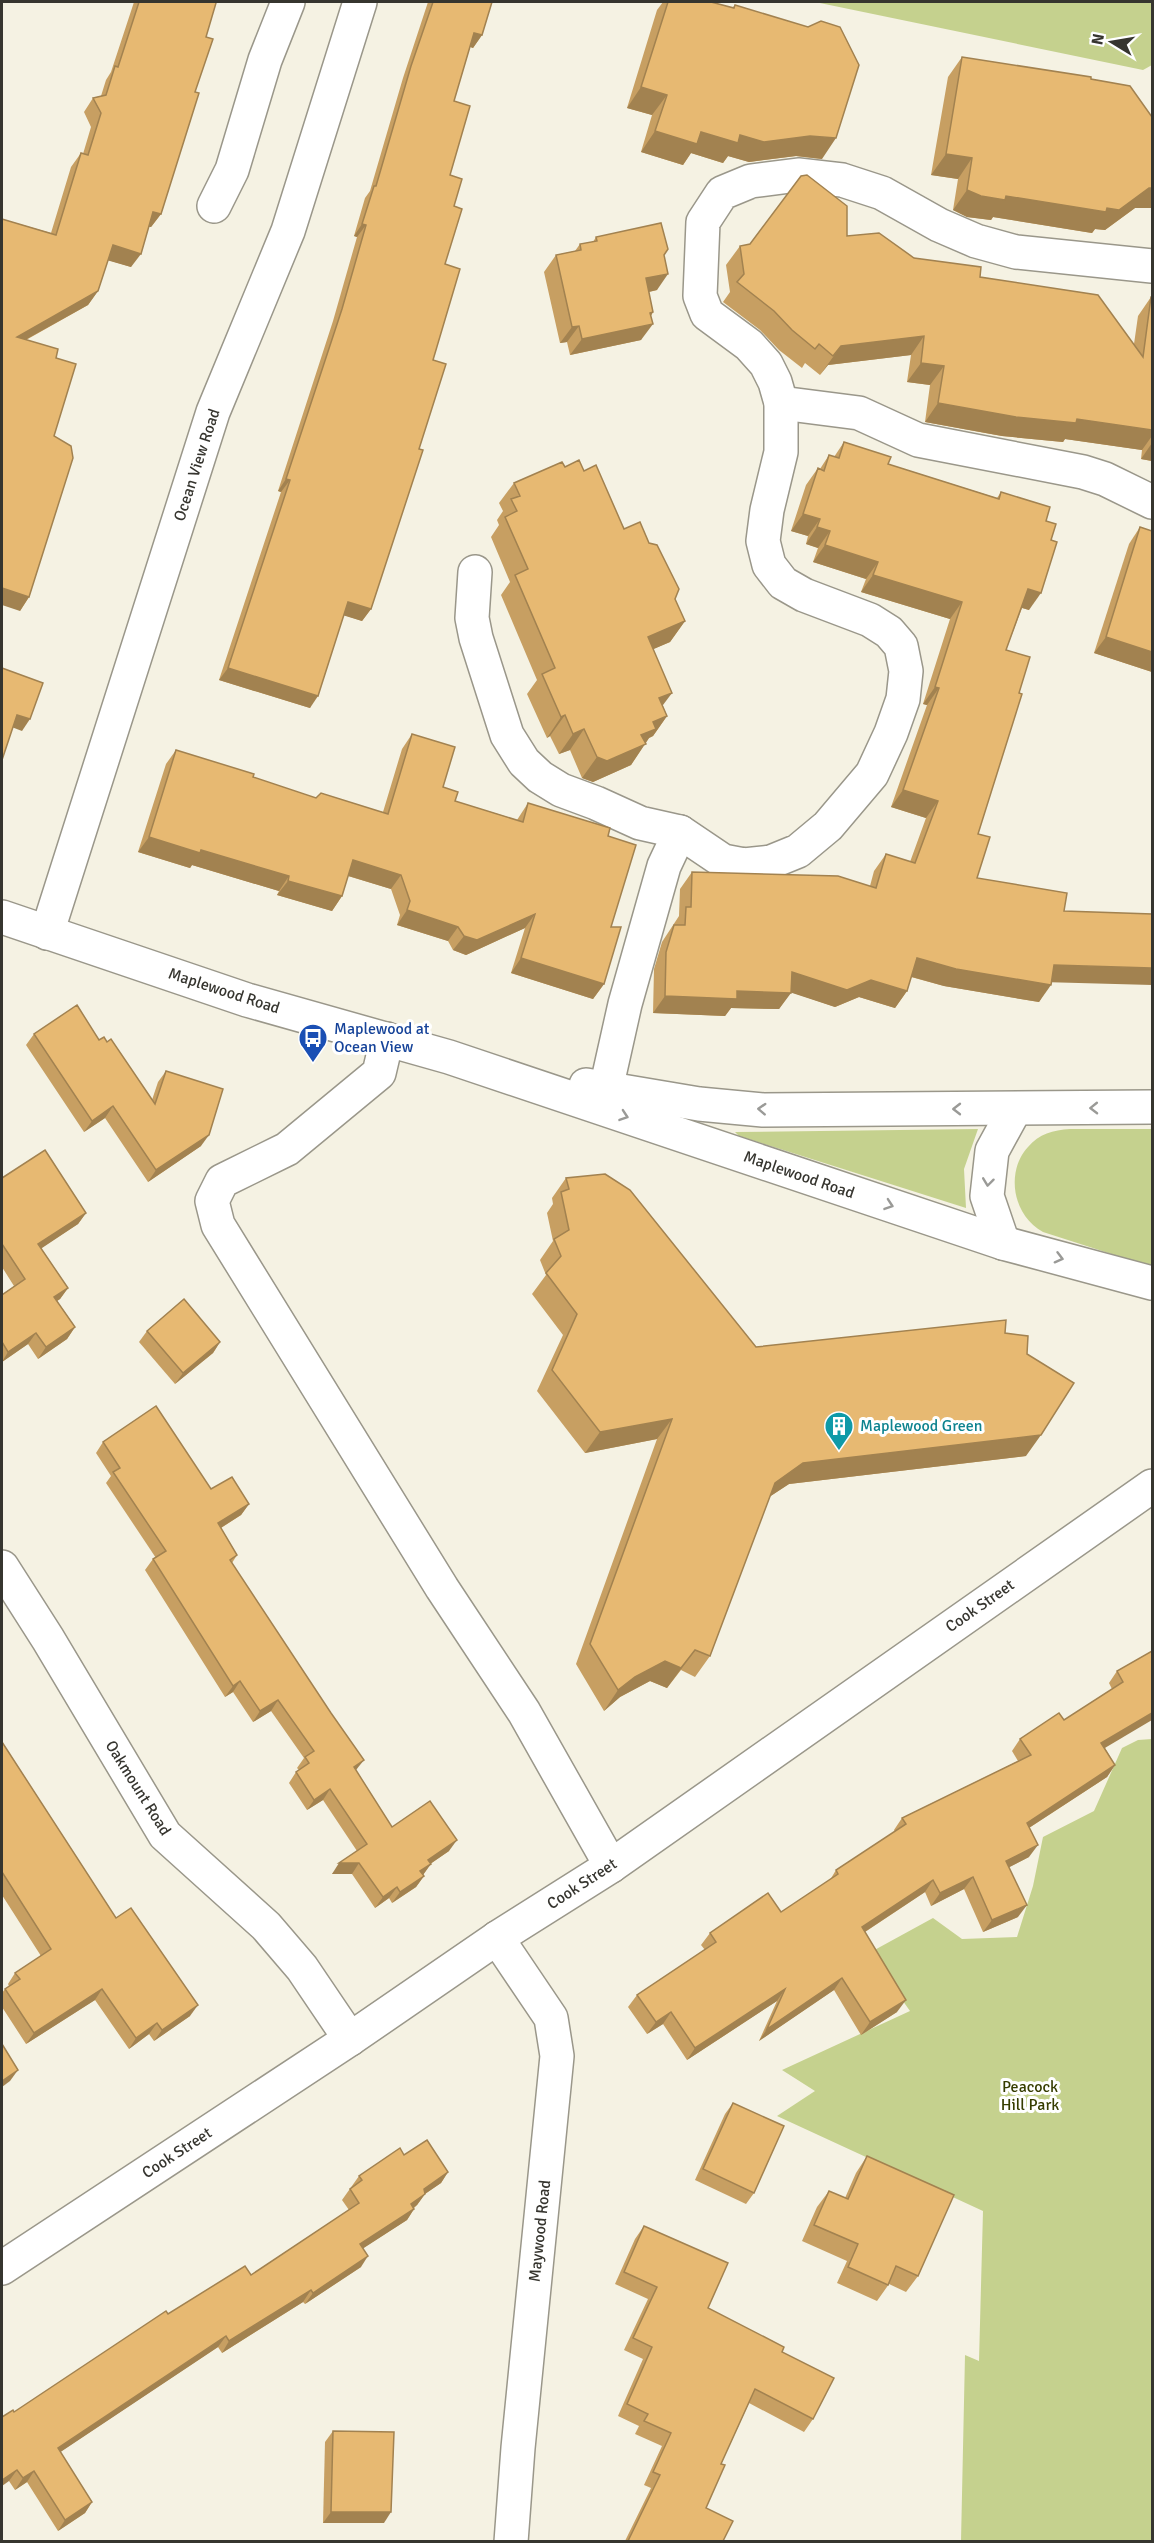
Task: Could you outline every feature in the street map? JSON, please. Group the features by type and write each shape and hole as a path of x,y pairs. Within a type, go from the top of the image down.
{"street":[{"path":"214,206 231,170 265,60 288,2"},
{"name":"Ocean View Road","path":"47,933 213,412 288,231 360,2"},
{"path":"475,572 472,618 476,638 507,735 525,762 540,777 561,790 596,802 640,823 680,832 723,861 744,865 771,862 798,851 828,826 872,774 891,734 903,699 906,670 901,646 889,632 870,620 804,596 783,583 769,565 763,541 767,510 781,452 781,403 776,382 766,364 749,345 707,314 699,296 703,222 722,194 751,181 798,176 843,180 882,193 939,225 986,244 1016,252 1152,266"},
{"path":"781,403 859,413 918,440 1083,472 1105,479 1152,502"},
{"path":"606,1089 625,1004 661,878 680,832"},
{"name":"Maplewood Road","path":"2,917 246,1000 449,1057 1003,1243 1152,1283"},
{"path":"387,1039 379,1073 287,1149 222,1181 212,1202 218,1225 442,1588 524,1712 611,1866"},
{"name":"Maplewood Road","path":"449,1057 606,1089 699,1104 763,1110 1152,1107"},
{"path":"1003,1243 987,1196 992,1151 1015,1109"},
{"name":"Cook Street","path":"2,2268 350,2039 497,1938 611,1866 1152,1486"},
{"name":"Oakmount Road","path":"2,1567 48,1639 165,1835 266,1926 302,1968 350,2039"},
{"name":"Maywood Road","path":"497,1938 551,2018 557,2056 511,2541"}],"green space":[{"path":"815,2 1152,2 1152,65 1143,70"},
{"path":"978,1129 964,1169 966,1208 739,1136 735,1132"},
{"path":"1070,1129 1152,1129 1152,1267 1043,1232 1033,1225 1019,1205 1015,1181 1016,1169 1021,1157 1032,1143 1042,1136"},
{"name":"Peacock Hill Park","path":"1152,1739 1152,2541 961,2541 965,2355 979,2361 983,2211 777,2116 815,2091 782,2070 910,2011 869,1953 933,1918 962,1939 1017,1937 1033,1886 1043,1837 1094,1811 1122,1748 1138,1740"}],"building":[{"path":"139,2 215,2 206,37 213,39 195,92 199,93 161,214 153,212 141,254 113,245 98,291 17,337 58,349 56,358 76,364 54,436 71,446 73,458 29,597 2,588 2,219 56,235 81,153 88,155 101,113 93,98 106,95 115,66 118,67"},
{"path":"433,2 492,2 482,35 474,33 454,101 470,106 450,175 462,179 454,206 462,209 445,264 460,269 433,360 446,364 419,449 423,450 371,609 348,602 318,696 228,668 290,480 286,479 342,309 366,225 362,224"},
{"path":"668,2 711,2 734,8 735,5 808,27 821,21 840,27 859,65 836,138 810,136 764,142 740,135 738,143 701,132 697,144 655,131 667,95 641,87"},
{"path":"962,57 1091,77 1091,79 1130,86 1152,117 1152,188 1119,210 1107,208 1106,212 1006,196 1005,200 981,196 967,190 972,158 946,154"},
{"path":"807,175 847,206 847,236 879,233 914,258 981,267 980,277 1098,295 1143,357 1152,297 1152,430 1077,419 1076,423 1016,417 938,403 944,366 921,363 924,336 841,346 833,356 819,344 815,349 774,311 737,282 744,274 740,246 750,244 801,176"},
{"path":"661,223 668,249 664,255 668,274 646,278 653,312 650,313 653,324 582,339 579,326 572,327 556,255 581,250 580,244 597,241 596,237"},
{"path":"844,442 891,457 888,464 999,499 1001,492 1050,507 1046,521 1056,524 1051,540 1057,542 1041,593 1028,589 1006,650 1030,657 1019,693 1022,694 978,834 990,837 977,878 1067,893 1064,911 1152,914 1152,968 1054,965 1051,985 956,969 917,958 907,991 871,980 847,990 792,972 791,993 737,991 737,999 665,996 666,952 674,925 685,925 686,907 691,907 692,872 838,876 876,888 886,854 915,863 938,801 903,790 939,688 935,687 962,602 873,575 878,562 825,545 830,531 817,527 820,519 803,514 818,468 824,471 829,455 839,458"},
{"path":"579,460 584,471 596,465 624,529 640,522 649,543 657,545 679,589 675,599 685,621 648,637 672,693 659,698 667,716 653,722 656,729 641,735 646,744 607,761 597,757 584,729 573,734 565,715 561,717 542,674 555,668 515,575 528,569 505,517 517,511 511,499 520,496 514,483 562,462 565,467"},
{"path":"1140,527 1152,531 1152,652 1106,637"},
{"path":"2,668 43,683 30,719 17,715 2,760"},
{"path":"412,734 455,747 443,787 458,792 455,801 523,822 528,803 610,828 608,836 636,845 611,927 621,927 604,984 521,958 535,914 477,940 464,936 458,927 407,910 410,901 401,875 353,860 342,896 288,881 289,876 149,837 176,750 254,774 253,777 316,798 321,793 388,814"},
{"path":"77,1005 99,1040 104,1037 107,1042 111,1039 155,1104 166,1071 223,1089 209,1135 156,1170 113,1106 92,1121 34,1034"},
{"path":"45,1150 86,1213 38,1244 68,1288 54,1297 75,1327 46,1347 36,1333 8,1352 2,1342 2,1295 25,1279 2,1244 2,1178"},
{"name":"Maplewood Green","path":"605,1174 630,1190 756,1347 1006,1320 1005,1333 1028,1336 1027,1354 1074,1383 1041,1435 803,1463 775,1483 710,1656 695,1650 681,1668 665,1661 635,1677 618,1690 590,1644 672,1419 600,1432 552,1370 577,1314 546,1273 561,1256 554,1239 569,1230 561,1192 569,1189 566,1178"},
{"path":"184,1299 220,1342 183,1373 147,1331"},
{"path":"156,1406 211,1489 232,1477 249,1504 218,1523 237,1555 230,1560 364,1760 354,1767 392,1827 430,1801 457,1840 428,1860 431,1864 420,1871 424,1876 400,1892 397,1887 383,1897 359,1863 339,1863 367,1844 330,1789 314,1800 296,1772 309,1763 305,1757 314,1751 278,1700 260,1711 240,1681 233,1686 153,1559 166,1551 113,1472 120,1468 103,1442"},
{"path":"1152,1651 1152,1713 1101,1743 1115,1765 1027,1823 1038,1845 1006,1861 1027,1905 992,1920 973,1877 940,1893 933,1880 862,1927 906,2000 870,2022 842,1978 767,2029 785,1989 695,2048 671,2012 656,2022 637,1995 716,1942 710,1933 768,1893 781,1912 838,1874 836,1870 906,1824 902,1818 1031,1755 1020,1739 1059,1713 1064,1720 1123,1682 1117,1671"},
{"path":"2,1742 116,1918 131,1908 198,2005 162,2030 157,2023 136,2038 102,1989 34,2033 5,1989 20,1979 15,1973 51,1949 2,1872"},
{"path":"2,2044 18,2070 2,2081"},
{"path":"733,2103 784,2126 754,2193 703,2169"},
{"path":"427,2140 448,2172 424,2189 425,2194 411,2204 414,2209 360,2244 368,2256 313,2293 311,2290 229,2341 226,2336 58,2448 92,2502 65,2520 34,2471 23,2478 17,2470 2,2480 2,2417 13,2410 14,2412 166,2311 168,2314 245,2266 251,2275 359,2203 350,2189 362,2180 359,2176 400,2148 404,2155"},
{"path":"867,2156 954,2195 918,2276 896,2266 888,2285 848,2267 858,2244 814,2225 829,2191 848,2199"},
{"path":"644,2226 728,2263 708,2308 784,2347 782,2352 834,2378 813,2419 755,2389 721,2464 725,2465 706,2508 733,2521 723,2541 628,2541 660,2475 653,2472 671,2433 644,2421 648,2414 627,2404 652,2347 633,2338 657,2287 624,2272"},
{"path":"333,2431 394,2432 391,2512 331,2512"}],"place":[{"name":"Maplewood at Ocean View","path":"313,1064"},
{"name":"Maplewood Green","path":"839,1452"}]}
